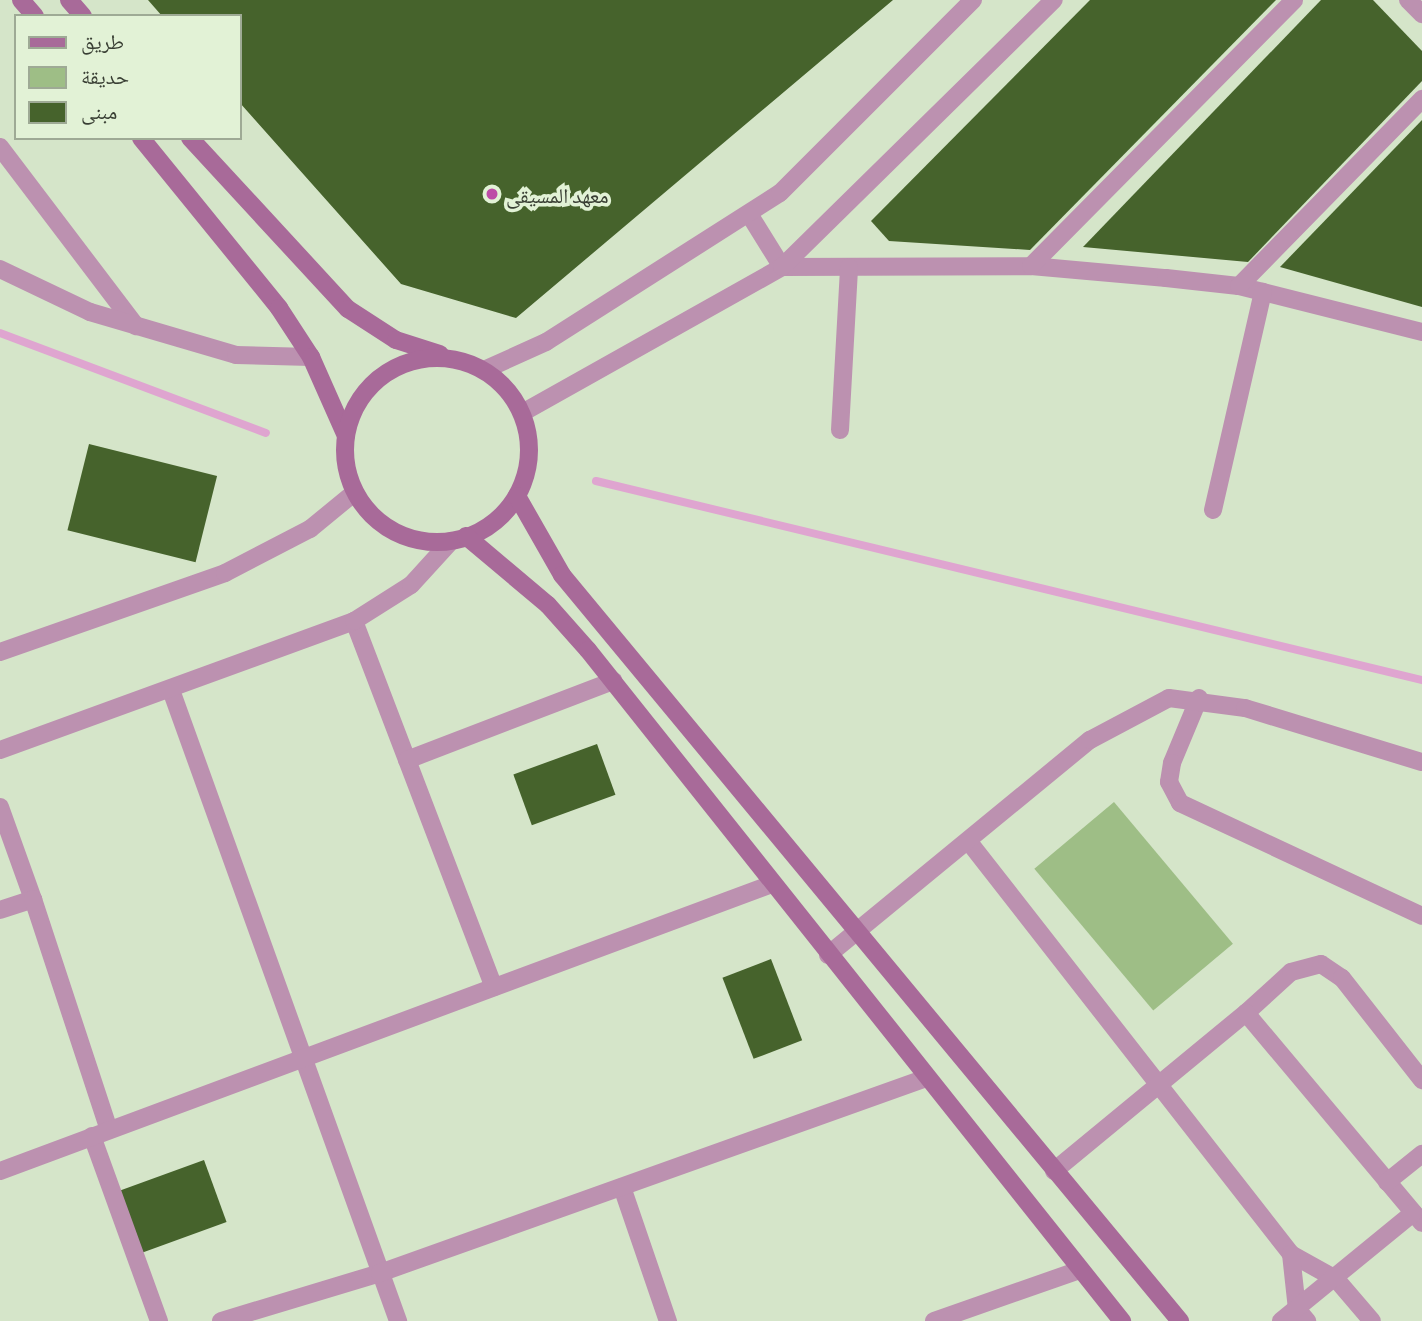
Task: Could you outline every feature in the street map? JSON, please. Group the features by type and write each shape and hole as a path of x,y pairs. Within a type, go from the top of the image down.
{"street":[{"path":"21,0 33,14"},
{"path":"69,0 81,14"},
{"path":"484,370 546,342 780,193 973,0"},
{"path":"522,413 782,267 1054,0"},
{"path":"1031,266 1294,0"},
{"path":"1408,0 1422,13"},
{"path":"1239,286 1422,99"},
{"path":"143,140 247,264 311,357 346,436 355,492 396,532 459,539 548,606 613,681 828,955 1122,1321"},
{"path":"0,750 171,690 354,621 411,585 459,539 500,517 517,496 528,451 522,413 484,370 396,340 348,309 192,140"},
{"path":"0,147 136,326"},
{"path":"749,214 782,267"},
{"path":"782,267 1031,266 1239,286 1422,332"},
{"path":"840,430 849,267"},
{"path":"0,270 55,298 136,326 236,355 311,357"},
{"path":"1213,510 1263,292"},
{"path":"346,436 354,408 381,377 426,358 456,359"},
{"path":"0,652 225,573 310,529 355,492"},
{"path":"517,496 562,575 1180,1321"},
{"path":"354,621 494,987"},
{"path":"407,760 613,681"},
{"path":"171,690 300,1059 398,1321"},
{"path":"828,955 1098,735 1169,698 1199,698 1422,762"},
{"path":"1199,698 1172,763 1169,782 1180,803 1422,916"},
{"path":"0,807 33,899 100,1133 159,1321"},
{"path":"969,842 1163,1082 1291,1254 1336,1279 1372,1321"},
{"path":"0,1171 772,884"},
{"path":"0,910 33,899"},
{"path":"1054,1171 1246,1013 1291,972 1321,964 1342,978 1422,1080"},
{"path":"1246,1013 1417,1218 1336,1279 1302,1315 1281,1321"},
{"path":"220,1321 380,1273 926,1078"},
{"path":"1387,1182 1422,1154"},
{"path":"622,1187 668,1321"},
{"path":"1291,1254 1302,1315"},
{"path":"934,1321 1080,1270"}],"green space":[{"path":"1114,802 1233,944 1153,1011 1034,869"}],"building":[{"name":"معهد المسيقى","path":"148,0 893,0 516,318 401,284 242,105 242,14 160,14"},
{"path":"1090,0 1276,0 1030,250 889,241 871,221"},
{"path":"1321,0 1373,0 1422,51 1422,81 1248,262 1083,247"},
{"path":"1422,120 1422,307 1280,267"},
{"path":"89,444 217,476 196,562 67,530"},
{"path":"597,744 615,795 532,825 513,774"},
{"path":"771,959 802,1040 754,1059 722,978"},
{"path":"204,1160 227,1222 142,1253 119,1191"}],"waterway":[{"path":"0,333 266,433"},
{"path":"596,481 1422,680"}],"place":[{"name":"معهد المسيقى","path":"492,194"}]}
